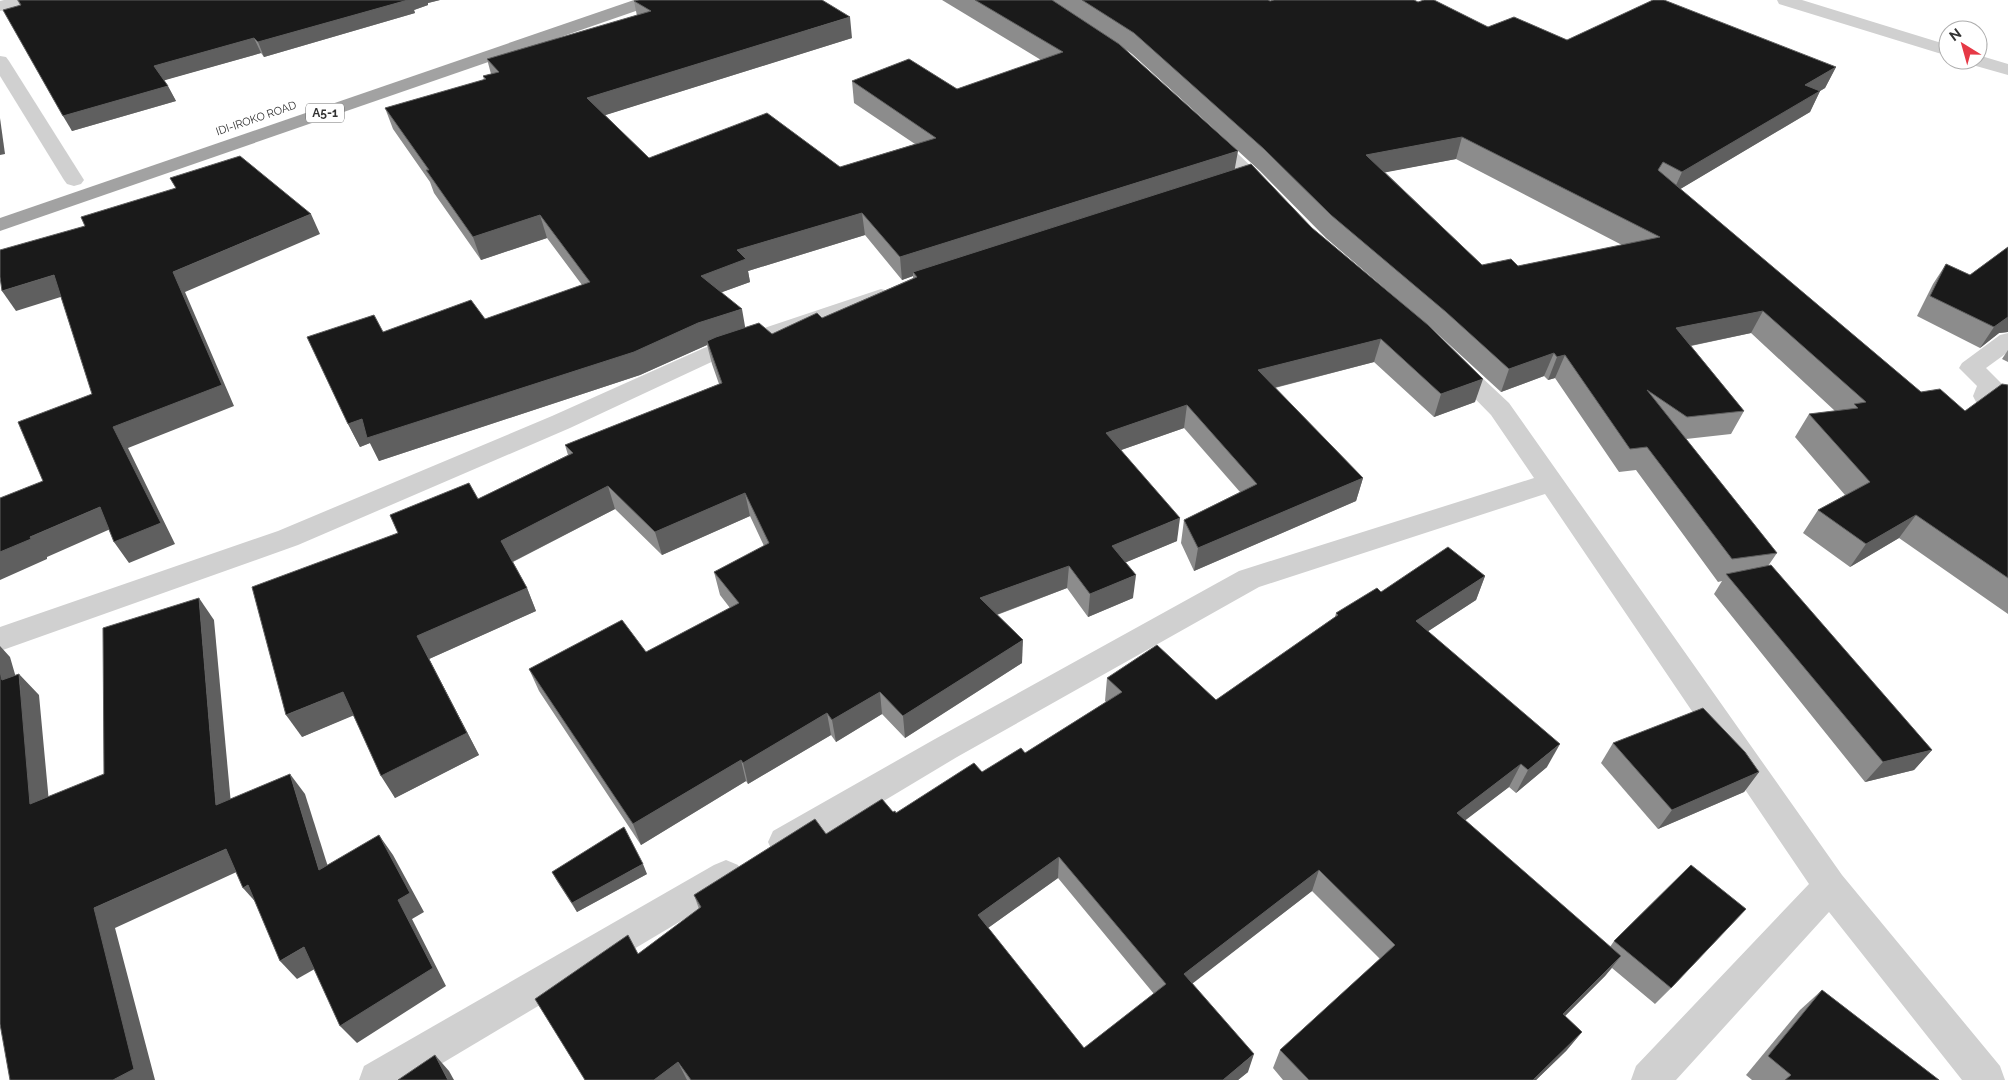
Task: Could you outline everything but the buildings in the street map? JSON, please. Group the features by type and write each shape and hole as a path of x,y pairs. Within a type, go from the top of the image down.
{"highway":[{"path":"475,42 596,0"},
{"name":"A5-1","path":"0,225 650,0"},
{"path":"56,186 93,174"}],"street":[{"path":"0,6 24,0"},
{"path":"1785,0 1938,49"},
{"path":"0,61 74,180"},
{"path":"1988,64 2008,70"},
{"path":"1188,118 1252,176 1284,210"},
{"path":"1223,185 1252,176"},
{"path":"0,639 288,538 561,422 712,353 902,289"},
{"path":"2008,340 1971,368 1990,384 1985,396 2008,404"},
{"path":"1437,348 1500,409 1830,886 1986,1080"},
{"path":"378,1080 946,748 1249,579 1550,482"},
{"path":"1650,1080 1830,886"}]}
